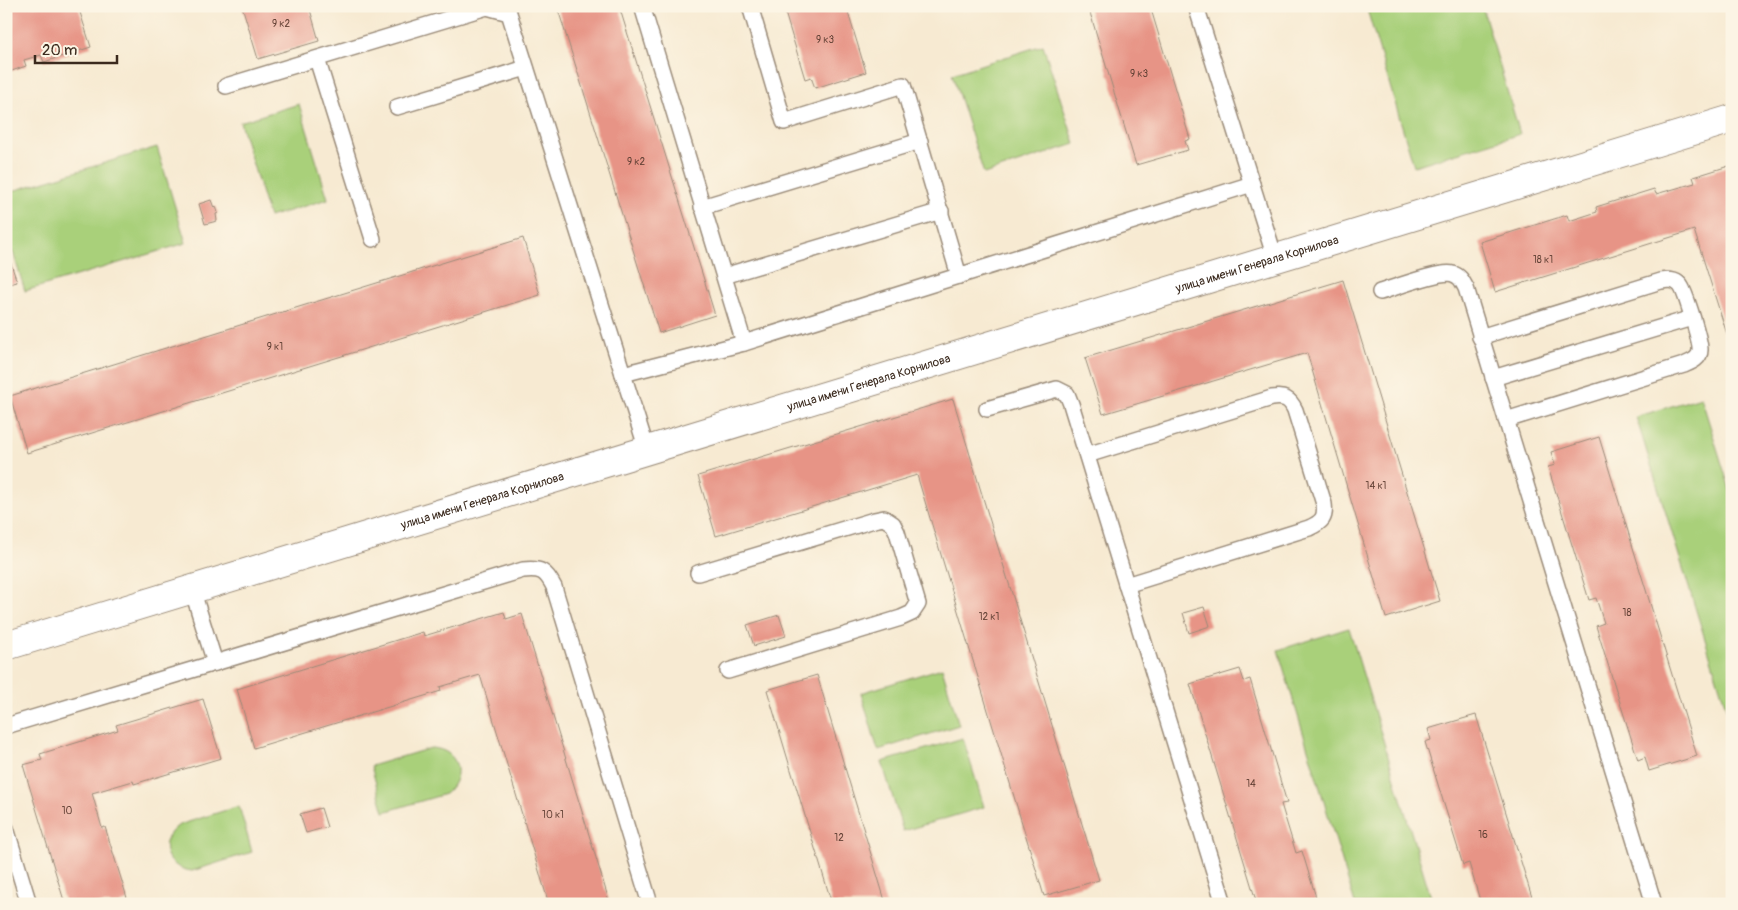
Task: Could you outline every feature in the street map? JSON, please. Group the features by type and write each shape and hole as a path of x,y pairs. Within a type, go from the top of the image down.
{"street":[{"name":"улица имени Генерала Корнилова","path":"6,646 1732,119"}],"lane":[{"path":"642,6 744,343"},
{"path":"750,6 784,122 903,85 959,276"},
{"path":"1196,6 1275,258"},
{"path":"226,86 487,7 509,13 647,450"},
{"path":"317,59 373,239"},
{"path":"397,107 526,68"},
{"path":"702,206 920,141"},
{"path":"622,374 744,343 1252,184"},
{"path":"724,276 941,211"},
{"path":"1380,292 1440,274 1452,273 1461,278 1466,288 1654,904"},
{"path":"1480,336 1662,281 1672,280 1680,285 1692,318 1700,351 1696,360 1506,420"},
{"path":"1493,378 1692,318"},
{"path":"987,409 1058,389 1067,394 1224,904"},
{"path":"1087,455 1272,398 1282,397 1290,401 1295,410 1324,504 1325,513 1320,523 1309,528 1126,585"},
{"path":"698,573 884,518 893,524 900,540 918,604 912,613 728,671"},
{"path":"6,726 523,570 536,568 548,575 554,587 650,904"},
{"path":"192,589 215,663"},
{"path":"6,828 29,904"}],"green space":[{"path":"1366,6 1482,6 1520,134 1414,166"},
{"path":"1043,45 1075,144 984,174 952,74"},
{"path":"299,104 328,199 269,217 240,122"},
{"path":"157,147 186,243 25,291 13,252 6,254 6,193"},
{"path":"1701,397 1732,496 1731,723 1636,417"},
{"path":"1349,628 1433,904 1355,904 1278,650"},
{"path":"942,668 959,725 878,750 861,693"},
{"path":"963,738 984,807 903,831 882,762"},
{"path":"431,748 448,753 453,759 457,772 456,780 452,787 445,794 384,812 371,766"},
{"path":"239,806 252,852 192,871 175,865 170,860 165,846 167,839 179,825"}],"building":[{"path":"6,6 78,6 91,47 44,62 41,55 24,60 26,66 6,73"},
{"path":"242,6 309,6 319,41 258,59"},
{"path":"557,6 619,6 715,315 659,333"},
{"path":"783,6 846,6 866,72 815,88 811,77 805,79"},
{"path":"1088,6 1150,6 1190,139 1185,141 1188,150 1136,165"},
{"path":"1732,165 1732,350 1694,230 1495,292 1480,242 1567,215 1569,221 1597,212 1596,207 1654,189 1656,194 1695,183 1693,177"},
{"path":"211,200 214,208 216,206 218,213 216,214 217,221 205,224 199,204"},
{"path":"523,238 540,295 27,453 10,396"},
{"path":"10,261 17,282 6,285 6,263"},
{"path":"1343,280 1440,601 1386,618 1307,353 1103,414 1085,358"},
{"path":"953,399 1099,880 1044,896 917,475 716,536 698,476"},
{"path":"1599,437 1697,756 1649,771 1645,757 1638,760 1596,626 1604,623 1596,598 1589,600 1548,467 1555,465 1551,452"},
{"path":"1204,607 1210,626 1189,633 1183,613"},
{"path":"504,612 506,619 522,614 610,904 549,904 480,675 440,687 441,691 254,748 237,689 423,632 424,636"},
{"path":"779,615 786,636 754,646 747,625"},
{"path":"1240,669 1244,681 1250,679 1287,803 1281,804 1296,853 1302,851 1318,904 1257,904 1190,684"},
{"path":"817,675 886,904 832,904 791,770 767,690"},
{"path":"203,699 221,758 134,784 133,781 92,793 102,828 105,827 128,901 119,904 65,904 23,765 42,760 40,754 118,730 116,725"},
{"path":"1476,715 1534,904 1481,904 1469,863 1463,865 1444,804 1425,742 1431,740 1428,729"},
{"path":"321,808 327,827 306,833 300,814"}]}
